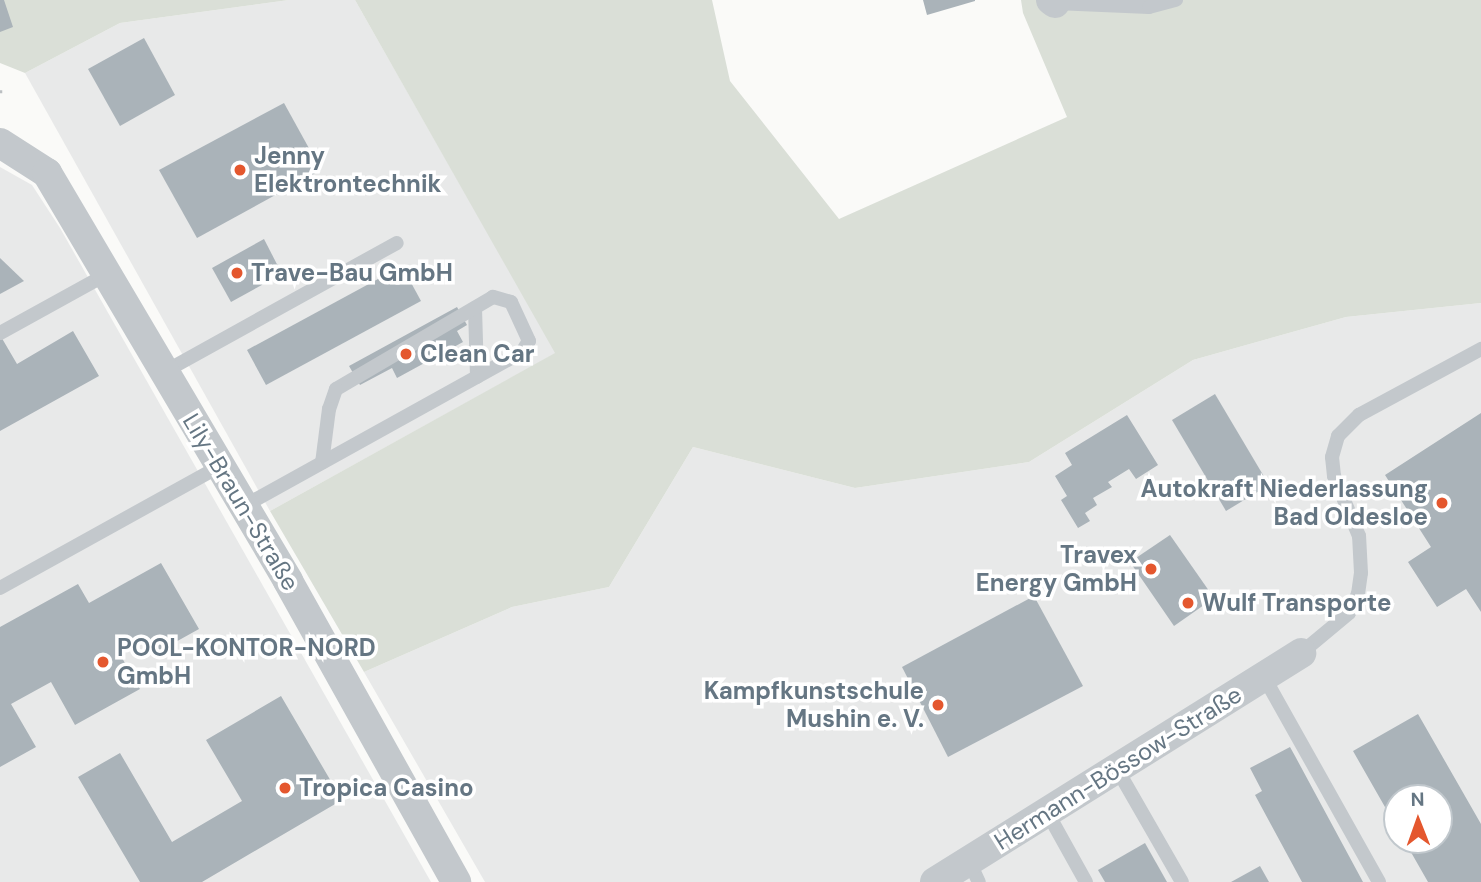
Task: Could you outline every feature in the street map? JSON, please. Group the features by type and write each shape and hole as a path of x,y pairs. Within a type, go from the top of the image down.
{"street":[{"name":"Lily-Braun-Straße","path":"0,143 47,173 244,506 456,882"},
{"name":"Hermann-Bössow-Straße","path":"935,882 974,872 1047,812 1301,653"}],"lane":[{"path":"1053,2 1149,7 1176,0"},
{"path":"164,372 397,243"},
{"path":"0,334 107,274"},
{"path":"244,506 322,463 522,352 528,341 510,302 493,297 336,389 329,410 322,463"},
{"path":"475,308 477,377"},
{"path":"1301,653 1349,613 1359,583 1359,536 1334,476 1332,457 1338,436 1359,415 1481,349"},
{"path":"0,588 220,466"},
{"path":"1264,677 1379,882"},
{"path":"1117,769 1181,882"},
{"path":"1047,812 1086,882"}],"shaded area":[{"path":"0,0 289,0 120,23 25,73 0,63"},
{"path":"289,0 355,0 556,353 270,511 25,73 120,23"},
{"path":"355,0 712,0 730,81 839,219 1067,117 1023,13 1021,0 1481,0 1481,303 1346,317 1193,360 1029,462 855,488 693,447 609,587 512,607 364,672 270,511 555,353"},
{"path":"0,167 32,185 60,228 431,882 0,882"},
{"path":"1481,303 1481,882 485,882 364,672 512,607 609,587 693,447 855,488 1029,462 1193,360 1346,317"}],"building":[{"path":"0,0 4,0 13,27 0,32"},
{"path":"923,0 975,0 975,1 927,15"},
{"path":"144,38 175,95 120,126 88,69"},
{"name":"Jenny Elektrontechnik","path":"284,103 321,170 197,238 159,170"},
{"path":"264,239 282,274 231,302 212,268"},
{"path":"0,258 24,281 0,294"},
{"path":"402,266 421,301 266,385 247,350"},
{"name":"Clean Car","path":"457,307 467,325 457,331 463,342 397,378 392,368 360,385 349,366"},
{"path":"73,331 99,376 0,431 0,335 17,364"},
{"path":"1215,394 1269,485 1226,511 1172,420"},
{"name":"Autokraft Niederlassung Bad Oldesloe","path":"1481,413 1481,612 1466,589 1437,607 1408,562 1431,547 1385,475"},
{"path":"1127,415 1158,465 1136,479 1129,469 1108,482 1112,487 1093,498 1097,505 1085,513 1090,521 1078,528 1061,500 1067,496 1055,476 1072,465 1065,453"},
{"path":"1170,535 1214,598 1174,626 1130,562"},
{"path":"161,563 199,629 154,654 145,636 118,651 140,689 75,725 51,682 11,704 36,747 0,767 0,627 78,584 89,603"},
{"path":"1034,596 1083,686 948,757 902,667"},
{"name":"Tropica Casino","path":"281,696 342,800 202,882 140,882 78,777 120,753 172,842 242,801 206,740"},
{"path":"1418,714 1481,824 1481,882 1428,882 1412,854 1453,854 1453,784 1383,784 1383,804 1353,751"},
{"path":"1290,747 1363,882 1302,882 1255,795 1262,791 1250,768"},
{"path":"1145,843 1167,882 1105,882 1098,870"},
{"path":"1260,866 1269,882 1231,882"}],"place":[{"name":"Jenny Elektrontechnik","path":"240,170"},
{"name":"Trave-Bau GmbH","path":"237,273"},
{"name":"Clean Car","path":"406,354"},
{"name":"Autokraft Niederlassung Bad Oldesloe","path":"1442,503"},
{"name":"Travex Energy GmbH","path":"1151,569"},
{"name":"Wulf Transporte","path":"1188,603"},
{"name":"POOL-KONTOR-NORD GmbH","path":"103,662"},
{"name":"Kampfkunstschule Mushin e. V.","path":"938,705"},
{"name":"Tropica Casino","path":"285,788"}]}
